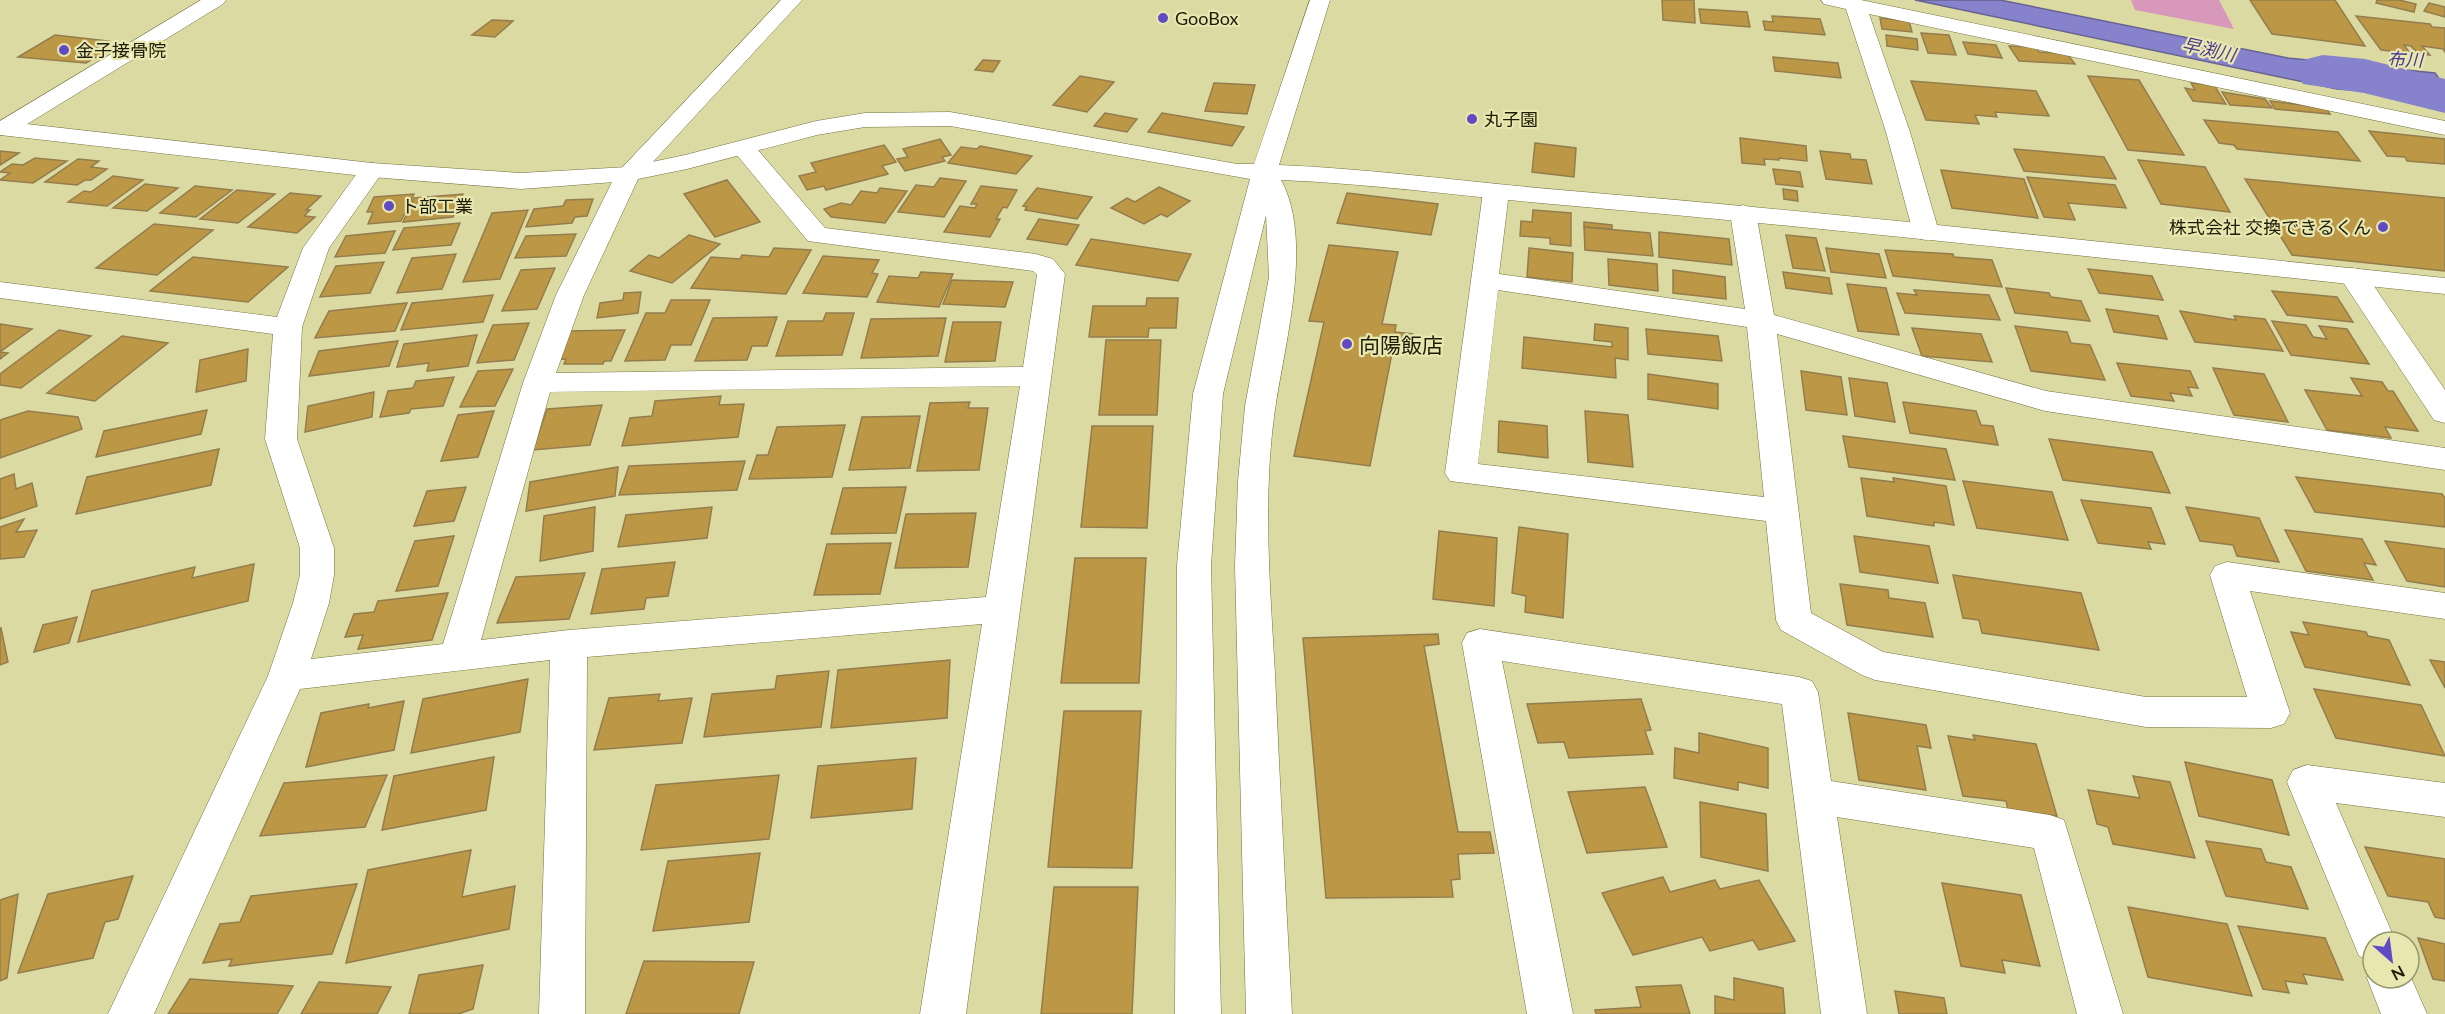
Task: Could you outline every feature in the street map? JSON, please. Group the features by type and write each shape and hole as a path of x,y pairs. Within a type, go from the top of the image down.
{"street":[{"path":"2,129 216,0"},
{"path":"458,655 538,383 570,296 628,174 792,0"},
{"path":"1198,1014 1194,564 1208,394 1264,172 1320,0"},
{"path":"1831,0 2445,129"},
{"path":"1855,5 1898,132 1926,232"},
{"path":"2,129 372,170 509,181 628,174 743,148 816,128 865,120 950,119 1237,171 1358,176 1496,192 1743,213 2445,286"},
{"path":"743,148 817,235 1043,265 1052,279 943,1014"},
{"path":"131,1014 287,676 311,603 317,575 318,548 280,439 288,327 316,248 372,170"},
{"path":"1264,172 1278,198 1283,277 1260,406 1254,481 1252,566 1269,1014"},
{"path":"1496,192 1461,473 1781,511"},
{"path":"1743,213 1761,320 1794,620 1875,665 2146,712 2271,713 2227,575 2445,606"},
{"path":"2353,276 2445,413"},
{"path":"1485,280 1761,320 2045,401 2445,459"},
{"path":"0,290 288,327"},
{"path":"538,383 1038,376"},
{"path":"287,676 568,644 1003,609"},
{"path":"1550,1014 1480,643 1799,692 1844,1014"},
{"path":"562,1014 568,644"},
{"path":"2369,930 2307,782 2445,800"},
{"path":"1815,796 2050,833 2100,1014"},
{"path":"2394,990 2403,1014"}],"shaded area":[{"path":"2131,0 2219,0 2234,29 2135,10"}],"water":[{"path":"1915,0 2000,0 2288,58 2435,73 2442,83 2404,81 2439,88 2432,104 2393,93 2337,89"}],"building":[{"path":"1662,0 1694,0 1695,23 1663,20"},
{"path":"2250,0 2335,0 2365,46 2272,34"},
{"path":"2377,0 2399,0 2416,4 2414,12 2376,3"},
{"path":"2429,3 2445,7 2445,17 2424,11"},
{"path":"1699,9 1747,12 1750,27 1701,23"},
{"path":"1772,16 1820,19 1825,35 1765,30 1763,21 1773,22"},
{"path":"2356,16 2430,24 2432,27 2445,28 2445,52 2443,49 2422,46 2430,55 2418,54 2411,46 2404,45 2410,53 2381,50"},
{"path":"1880,18 1909,21 1912,32 1882,29"},
{"path":"492,20 513,21 495,37 472,35"},
{"path":"1921,33 1949,35 1956,55 1928,53"},
{"path":"55,35 108,41 92,50 105,52 86,63 18,57"},
{"path":"1886,35 1917,39 1918,50 1887,46"},
{"path":"1963,42 1996,45 2002,58 1968,54"},
{"path":"2009,46 2036,47 2039,52 2062,53 2069,56 2075,64 2019,61"},
{"path":"1773,57 1838,63 1841,78 1775,71"},
{"path":"983,60 1000,61 993,72 975,70"},
{"path":"1080,76 1114,82 1087,112 1053,105"},
{"path":"2088,76 2139,80 2184,155 2128,150"},
{"path":"1911,81 2036,91 2049,116 1995,112 1997,117 1975,115 1979,124 1926,120"},
{"path":"1214,83 1255,85 1247,114 1205,111"},
{"path":"2191,83 2214,85 2226,104 2193,101 2185,88 2195,90"},
{"path":"2222,92 2265,99 2272,108 2230,105"},
{"path":"2270,101 2326,108 2330,114 2275,109"},
{"path":"1105,113 1137,119 1127,132 1094,126"},
{"path":"1162,113 1244,127 1232,146 1148,132"},
{"path":"2204,120 2338,132 2360,161 2237,149 2234,145 2219,143"},
{"path":"2369,131 2445,139 2445,164 2407,161 2405,157 2387,156"},
{"path":"1740,138 1806,146 1807,161 1779,158 1779,160 1764,159 1765,165 1742,163"},
{"path":"940,139 951,155 942,157 945,161 905,171 897,159 908,157 903,149"},
{"path":"1535,143 1576,148 1574,177 1532,172"},
{"path":"884,145 896,162 882,166 888,174 826,190 824,186 807,190 799,176 816,172 811,163"},
{"path":"980,146 1032,156 1016,174 948,163 961,147 977,149"},
{"path":"2014,149 2104,157 2116,179 2024,171"},
{"path":"0,151 19,153 0,165"},
{"path":"1820,151 1850,154 1851,159 1866,160 1872,184 1826,179"},
{"path":"35,158 67,161 33,183 0,180 10,173 0,172 12,164 23,165"},
{"path":"78,159 99,161 91,167 107,169 91,180 85,180 77,185 45,182"},
{"path":"2138,160 2205,167 2230,212 2161,204"},
{"path":"1773,169 1800,172 1803,187 1776,184"},
{"path":"1941,170 2024,179 2038,218 1952,208"},
{"path":"113,176 143,180 107,206 68,202 84,191 91,192"},
{"path":"2027,177 2115,185 2126,208 2068,203 2075,220 2044,217"},
{"path":"940,178 966,181 944,217 898,212 916,185 934,187"},
{"path":"2245,179 2445,198 2445,271 2292,255"},
{"path":"727,180 760,222 715,237 684,194"},
{"path":"145,184 178,188 147,211 113,208"},
{"path":"195,186 232,190 196,217 160,213"},
{"path":"981,186 1017,190 1007,208 1003,207 996,219 1000,219 990,237 944,232 960,206 975,208 977,204 971,204"},
{"path":"1159,187 1190,201 1167,217 1161,214 1144,224 1111,208 1127,198 1135,202"},
{"path":"880,188 907,191 885,223 831,217 824,209 841,203 851,205 861,191 877,193"},
{"path":"1037,188 1092,197 1077,219 1025,210 1027,207 1023,206"},
{"path":"1783,189 1797,191 1798,201 1784,199"},
{"path":"237,190 275,194 238,223 200,219"},
{"path":"290,193 321,196 306,210 310,210 304,216 315,217 297,233 248,227"},
{"path":"1347,193 1438,204 1431,235 1337,223"},
{"path":"414,194 401,221 368,224 373,212 367,212 374,197"},
{"path":"463,194 453,217 403,222 414,198"},
{"path":"593,199 587,216 575,217 572,223 526,227 534,209 563,206 566,200"},
{"path":"528,210 500,279 463,282 492,213"},
{"path":"1533,210 1571,213 1571,246 1550,244 1550,238 1520,236 1521,221 1532,222"},
{"path":"1039,219 1079,225 1067,245 1027,239"},
{"path":"1584,222 1612,225 1612,229 1584,227"},
{"path":"460,223 451,245 393,250 404,228"},
{"path":"154,224 213,230 157,275 96,268"},
{"path":"1584,227 1650,233 1653,256 1585,250"},
{"path":"395,231 385,253 335,257 346,236"},
{"path":"1659,232 1729,239 1732,265 1659,257"},
{"path":"576,234 566,256 515,258 526,236"},
{"path":"689,235 720,244 672,283 630,271 649,255 659,258"},
{"path":"1786,235 1816,238 1825,271 1793,268"},
{"path":"1091,239 1191,254 1178,281 1076,265"},
{"path":"1329,245 1398,252 1382,324 1396,325 1395,332 1413,334 1410,355 1392,353 1370,466 1294,456 1324,322 1309,321"},
{"path":"774,248 811,250 786,294 691,288 711,257 740,259 742,255 769,257"},
{"path":"1529,248 1573,253 1572,282 1527,277"},
{"path":"1826,248 1879,254 1886,278 1831,272"},
{"path":"1885,250 1953,254 1954,257 1992,260 2002,287 1893,276"},
{"path":"456,254 442,289 397,293 412,258"},
{"path":"823,256 879,260 872,273 878,274 867,297 803,293"},
{"path":"193,257 288,267 248,302 150,291"},
{"path":"1608,259 1657,264 1658,291 1609,285"},
{"path":"384,262 370,293 320,297 336,266"},
{"path":"555,268 537,309 502,311 521,270"},
{"path":"2088,269 2152,276 2163,300 2099,293"},
{"path":"1673,270 1725,277 1726,299 1673,293"},
{"path":"921,272 953,274 939,307 877,302 889,276 918,278"},
{"path":"1783,272 1829,278 1832,294 1786,288"},
{"path":"952,280 1013,282 1005,307 943,304"},
{"path":"1847,284 1886,288 1899,335 1858,331"},
{"path":"2006,288 2049,293 2051,297 2081,301 2090,321 2015,313"},
{"path":"1914,290 1989,295 2000,320 1905,313 1897,293 1917,295"},
{"path":"2272,291 2337,297 2353,322 2287,315"},
{"path":"641,292 638,313 597,318 600,303 623,300 624,293"},
{"path":"493,295 483,322 401,330 412,303"},
{"path":"1147,298 1178,298 1176,328 1149,328 1148,337 1089,337 1093,306 1146,306"},
{"path":"671,300 710,300 691,345 671,345 665,360 625,361 646,313 665,313"},
{"path":"407,303 395,331 315,338 329,311"},
{"path":"2106,309 2158,316 2167,339 2114,332"},
{"path":"2180,311 2236,320 2234,316 2265,319 2283,351 2195,342"},
{"path":"826,313 854,313 842,355 776,356 788,321 823,321"},
{"path":"777,317 767,346 752,346 747,360 695,361 713,318"},
{"path":"946,318 938,356 861,358 871,319"},
{"path":"2272,321 2306,325 2313,337 2327,339 2319,326 2347,329 2369,364 2291,355"},
{"path":"953,322 1001,322 995,361 945,362"},
{"path":"529,323 514,360 477,363 493,325"},
{"path":"0,324 32,329 0,352"},
{"path":"1595,324 1628,328 1628,360 1615,358 1616,378 1522,368 1524,337 1612,347 1612,342 1594,340"},
{"path":"2015,326 2067,332 2071,343 2090,345 2105,380 2031,371"},
{"path":"1912,328 1981,334 1992,362 1922,356"},
{"path":"1646,329 1718,336 1722,361 1648,354"},
{"path":"59,330 91,336 21,388 0,385 0,374"},
{"path":"625,330 611,361 604,361 603,364 564,364 566,359 552,360 567,331"},
{"path":"477,335 468,366 427,371 429,363 397,367 404,344"},
{"path":"122,336 168,343 95,401 47,393"},
{"path":"1106,340 1161,340 1157,415 1099,415"},
{"path":"398,341 389,366 309,376 319,351"},
{"path":"248,349 246,381 196,392 200,360"},
{"path":"0,352 8,353 0,359"},
{"path":"2117,363 2190,371 2198,388 2188,387 2192,396 2170,393 2174,401 2131,396"},
{"path":"2213,368 2264,374 2288,422 2234,415"},
{"path":"513,369 495,406 460,407 478,371"},
{"path":"1801,371 1841,377 1847,415 1806,410"},
{"path":"1648,374 1718,384 1718,409 1648,399"},
{"path":"454,377 443,406 411,409 409,413 380,417 388,391 413,388 416,381"},
{"path":"1849,378 1887,383 1895,422 1855,416"},
{"path":"2351,378 2382,382 2388,391 2393,391 2418,431 2385,427 2391,438 2327,430 2305,390 2362,396"},
{"path":"374,392 372,417 305,432 308,406"},
{"path":"721,396 719,405 744,404 738,437 622,446 630,418 652,416 655,401"},
{"path":"970,402 968,408 988,408 979,470 917,471 930,403"},
{"path":"1903,402 1976,411 1981,425 1993,426 1998,445 1910,433"},
{"path":"602,405 590,445 533,450 547,409"},
{"path":"207,410 201,434 96,457 104,431"},
{"path":"28,411 78,417 82,429 0,458 0,420"},
{"path":"494,411 478,457 441,461 458,415"},
{"path":"1585,411 1628,415 1633,467 1588,462"},
{"path":"920,416 910,468 849,470 862,417"},
{"path":"1499,421 1547,426 1548,458 1498,452"},
{"path":"845,425 832,477 749,479 757,455 768,455 777,427"},
{"path":"1092,426 1153,426 1147,528 1081,527"},
{"path":"1843,436 1946,449 1955,480 1849,467"},
{"path":"2049,439 2152,452 2170,493 2063,480"},
{"path":"219,449 211,485 76,514 87,477"},
{"path":"745,461 737,490 619,495 629,466"},
{"path":"618,467 615,496 526,511 530,482"},
{"path":"14,474 16,489 32,483 37,506 0,519 0,479"},
{"path":"2296,477 2442,494 2445,498 2445,527 2315,512"},
{"path":"1861,478 1894,482 1893,478 1946,486 1954,525 1934,522 1934,526 1867,516"},
{"path":"1963,481 2052,492 2068,540 1977,528"},
{"path":"466,487 454,521 414,526 427,491"},
{"path":"906,487 896,533 831,534 843,488"},
{"path":"2081,500 2151,508 2165,544 2148,542 2151,549 2098,543"},
{"path":"595,507 593,551 540,561 544,516"},
{"path":"712,507 707,538 618,547 626,515"},
{"path":"2186,507 2259,518 2279,562 2237,556 2233,545 2200,541"},
{"path":"976,513 968,567 895,568 906,514"},
{"path":"24,519 16,532 37,530 24,557 0,559 0,527"},
{"path":"1519,527 1568,534 1563,618 1525,612 1526,596 1512,593"},
{"path":"2285,530 2362,539 2376,565 2364,563 2373,580 2306,571"},
{"path":"1439,531 1497,538 1494,606 1433,599"},
{"path":"454,536 438,586 396,591 415,541"},
{"path":"1854,536 1929,546 1938,583 1860,572"},
{"path":"2385,541 2445,549 2445,587 2407,581"},
{"path":"891,543 880,594 814,595 827,544"},
{"path":"1075,558 1146,558 1139,683 1061,683"},
{"path":"675,562 668,596 646,598 644,609 591,614 602,569"},
{"path":"254,564 248,601 78,642 92,591 195,567 192,578"},
{"path":"585,573 569,619 497,623 516,577"},
{"path":"1953,575 2081,593 2099,650 1982,633 1979,620 1963,618"},
{"path":"1840,584 1888,590 1889,598 1925,603 1933,637 1847,625"},
{"path":"448,593 432,640 358,649 363,635 345,637 354,614 374,612 378,601"},
{"path":"77,617 69,643 34,652 43,625"},
{"path":"2303,622 2366,632 2368,636 2389,640 2410,685 2305,667 2291,632 2309,635"},
{"path":"0,628 8,662 0,665"},
{"path":"1438,634 1439,644 1424,646 1458,832 1490,832 1494,853 1458,854 1460,879 1451,880 1453,897 1326,898 1303,638"},
{"path":"950,660 947,718 831,728 838,670"},
{"path":"2430,660 2445,662 2445,688"},
{"path":"829,671 821,727 704,737 712,694 775,689 777,676"},
{"path":"528,679 520,732 411,753 423,699"},
{"path":"2314,689 2421,705 2445,756 2336,738"},
{"path":"660,694 658,701 692,698 682,743 594,750 609,698"},
{"path":"1641,699 1651,730 1645,731 1653,754 1569,758 1564,742 1538,743 1527,704"},
{"path":"404,701 394,750 306,767 321,713 369,704 368,708"},
{"path":"1064,711 1141,711 1132,868 1048,867"},
{"path":"1848,713 1926,725 1931,748 1917,746 1926,790 1859,780"},
{"path":"1699,733 1768,748 1768,788 1738,782 1738,790 1674,778 1675,748 1699,753"},
{"path":"1973,735 2036,744 2057,816 2008,810 2006,801 1963,796 1948,736 1975,740"},
{"path":"494,757 486,810 382,830 394,776"},
{"path":"916,758 912,809 811,818 818,766"},
{"path":"2185,762 2272,780 2289,835 2199,816"},
{"path":"387,775 365,827 260,836 284,783"},
{"path":"779,775 769,839 641,850 656,785"},
{"path":"2133,776 2170,782 2195,858 2113,844 2108,827 2097,824 2088,790 2140,798"},
{"path":"1645,787 1667,847 1587,853 1568,792"},
{"path":"1700,802 1766,814 1768,871 1701,857"},
{"path":"2206,841 2261,849 2266,862 2291,867 2308,909 2226,896"},
{"path":"2365,847 2445,859 2445,919 2435,917 2428,902 2388,896"},
{"path":"471,850 462,897 515,886 509,929 346,963 368,870"},
{"path":"760,853 749,922 653,931 668,861"},
{"path":"133,876 118,919 105,922 93,958 18,973 48,894"},
{"path":"1663,877 1670,892 1715,880 1720,889 1759,880 1795,941 1759,950 1753,940 1710,951 1702,937 1633,955 1602,893"},
{"path":"1942,883 2021,895 2040,966 2002,960 2005,973 1961,966"},
{"path":"357,884 332,954 229,966 232,959 203,963 220,924 240,922 251,896"},
{"path":"1054,887 1138,887 1132,1014 1041,1014"},
{"path":"18,894 7,978 0,981 0,900"},
{"path":"2128,907 2227,924 2252,996 2148,977"},
{"path":"2238,926 2325,938 2343,980 2303,974 2307,984 2285,981 2289,993 2263,989"},
{"path":"2421,939 2445,944 2445,981 2433,979 2421,946"},
{"path":"644,961 754,962 739,1014 626,1014"},
{"path":"483,965 473,1009 458,1014 409,1014 419,975"},
{"path":"1734,978 1783,988 1785,1014 1715,1014 1715,996 1734,1000"},
{"path":"190,979 293,986 277,1014 168,1014"},
{"path":"319,982 391,987 377,1014 301,1014"},
{"path":"1681,985 1690,1014 1596,1014 1595,1010 1641,1007 1636,987"},
{"path":"1895,991 1944,998 1947,1014 1899,1014"}],"waterway":[{"name":"早渕川","path":"2323,72 2365,76 2445,96"}],"place":[{"name":"GooBox","path":"1163,18"},
{"name":"金子接骨院","path":"64,50"},
{"name":"丸子園","path":"1472,119"},
{"name":"ト部工業","path":"389,206"},
{"name":"株式会社 交換できるくん","path":"2383,227"},
{"name":"向陽飯店","path":"1347,344"}],"water label":[{"name":"布川","path":"2405,59"}]}
